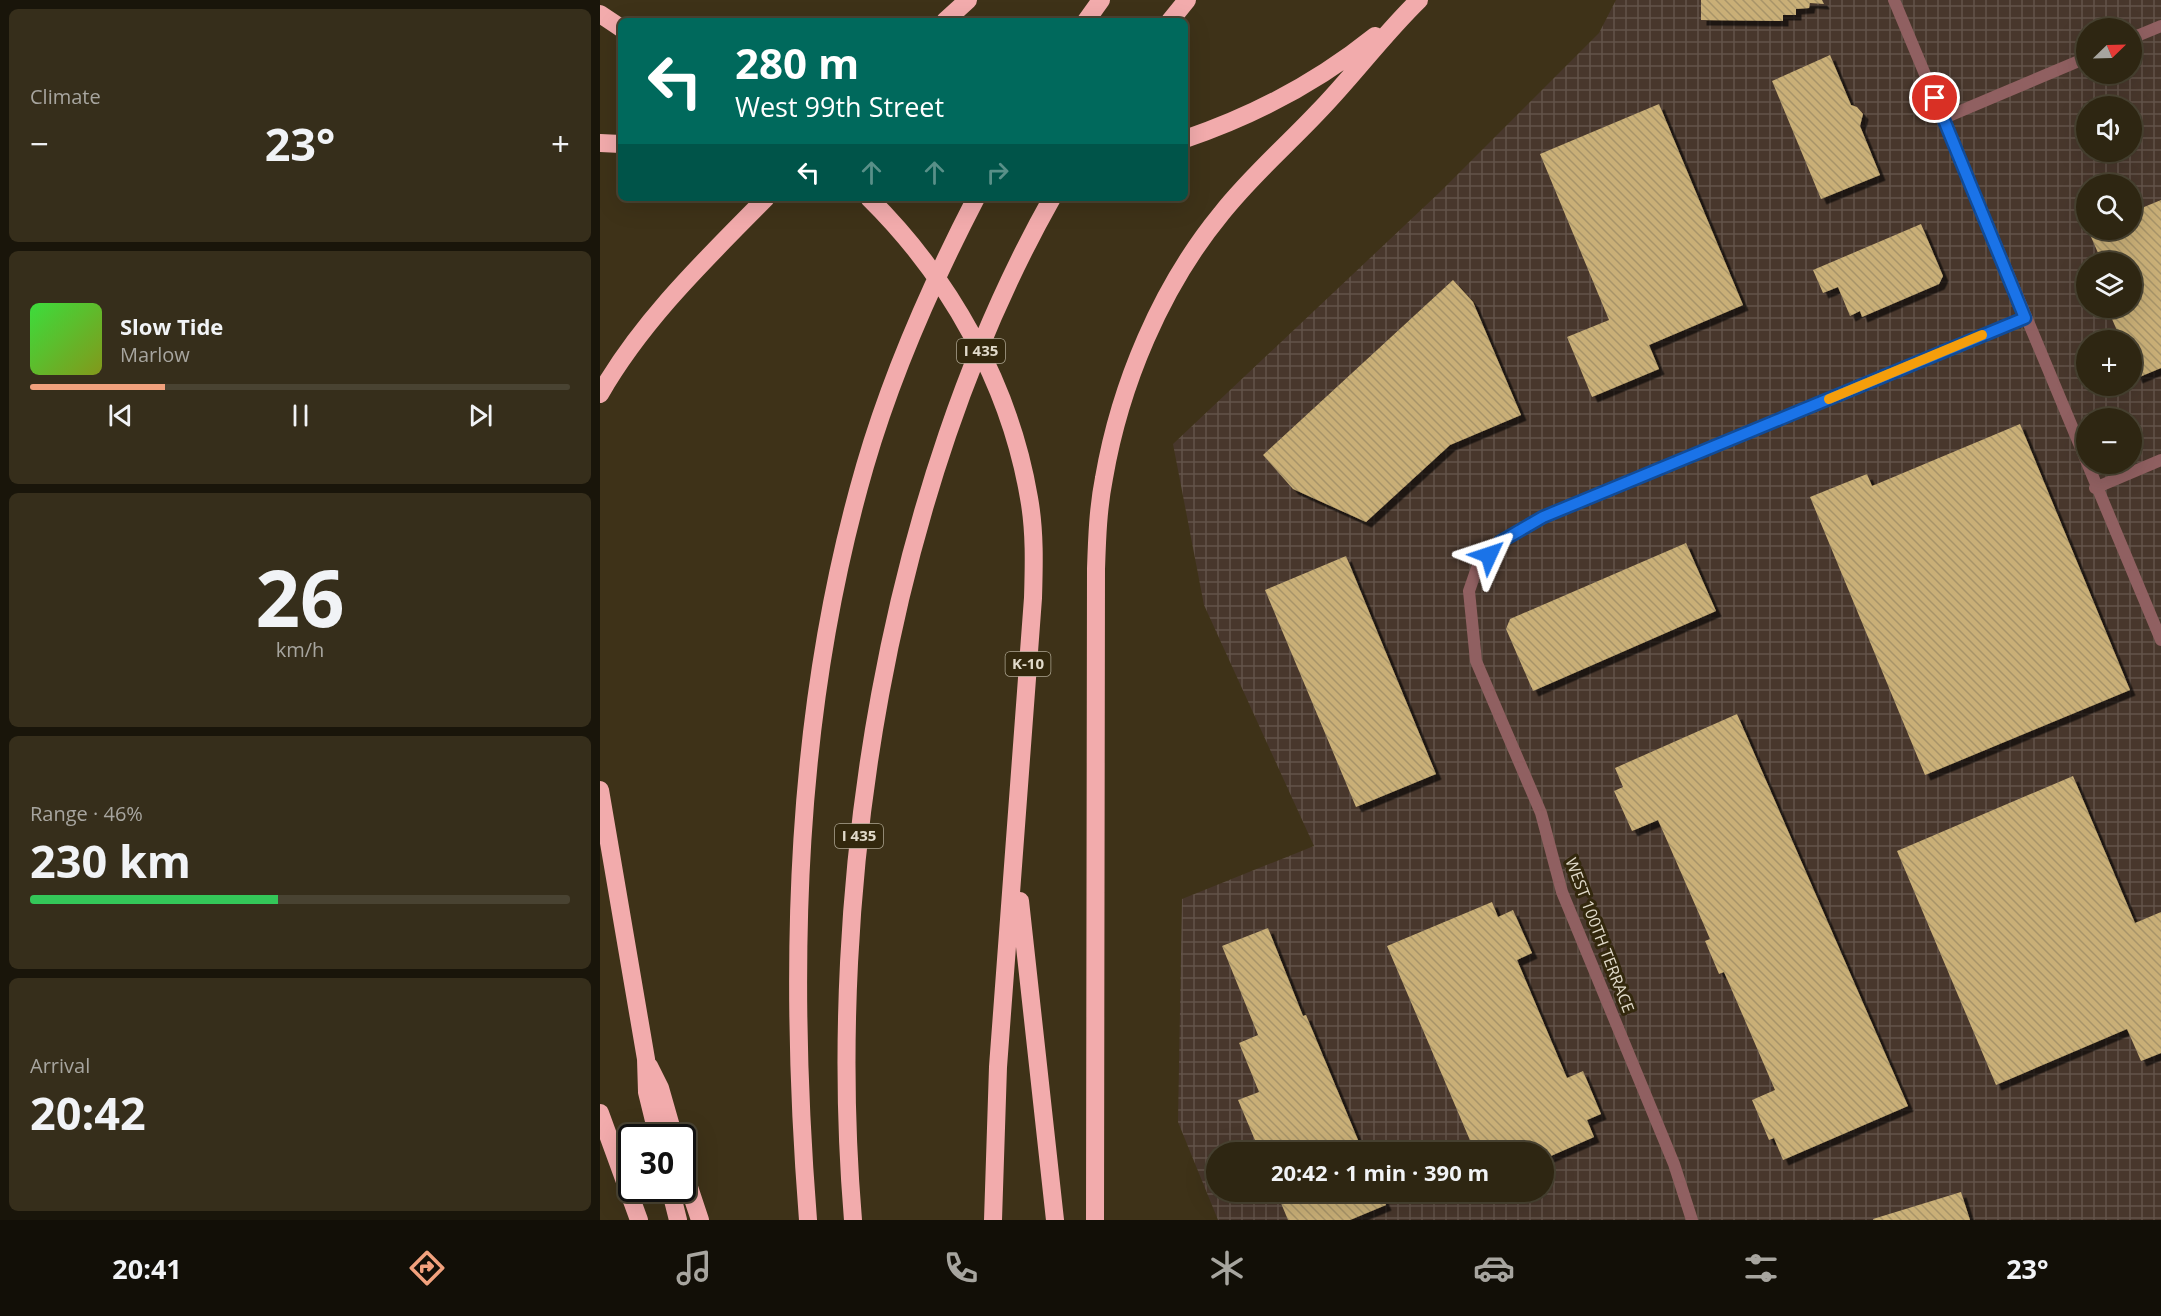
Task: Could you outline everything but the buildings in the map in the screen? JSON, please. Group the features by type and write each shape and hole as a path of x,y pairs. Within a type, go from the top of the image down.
{"highway":[{"path":"948,18 968,0"},
{"path":"1088,18 1101,0"},
{"path":"1172,18 1187,0"},
{"path":"1188,138 1248,115 1321,75 1415,4"},
{"path":"1095,1220 1095,569 1098,521 1111,446 1146,342 1162,306 1198,245 1240,191 1319,112 1415,4"},
{"path":"600,14 618,26"},
{"path":"600,143 618,144"},
{"path":"600,394 648,324 694,270 763,201"},
{"name":"K-10","path":"872,201 915,249 970,330 1008,418 1024,470 1034,555 1016,857"},
{"path":"808,1220 797,1026 800,850 810,739 830,615 845,539 866,463 892,388 949,251 974,201"},
{"name":"I 435","path":"853,1220 847,1039 848,966 859,840 870,762 898,611 939,461 965,388 1027,243 1050,201"},
{"path":"600,790 646,1059 647,1092 655,1124"},
{"path":"993,1220 998,1067 1016,857"},
{"path":"1016,857 1055,1220"},
{"path":"646,1059 660,1088 670,1124"},
{"path":"600,1113 639,1220"},
{"path":"674,1202 678,1220"},
{"path":"694,1202 700,1220"}],"street":[{"path":"1894,0 2095,488 2161,640"},
{"path":"2142,34 2161,26"},
{"path":"1944,118 2076,61"},
{"name":"WEST 100TH TERRACE","path":"1692,1220 1674,1164 1570,913 1557,875 1541,813 1476,661 1469,591 1477,568 1500,542 1543,517 2025,318"},
{"path":"2095,488 2161,460"}],"shaded area":[{"path":"1616,0 2161,0 2161,1220 1218,1220 1211,1202 1554,1202 1554,1142 1206,1142 1206,1191 1178,1122 1182,899 1314,846 1204,605 1173,444 1440,192 1599,33"}],"slow traffic":[{"path":"1829,399 1982,335"}],"route":[{"path":"1489,555 1500,542 1543,517 2025,318 1935,98"}]}
